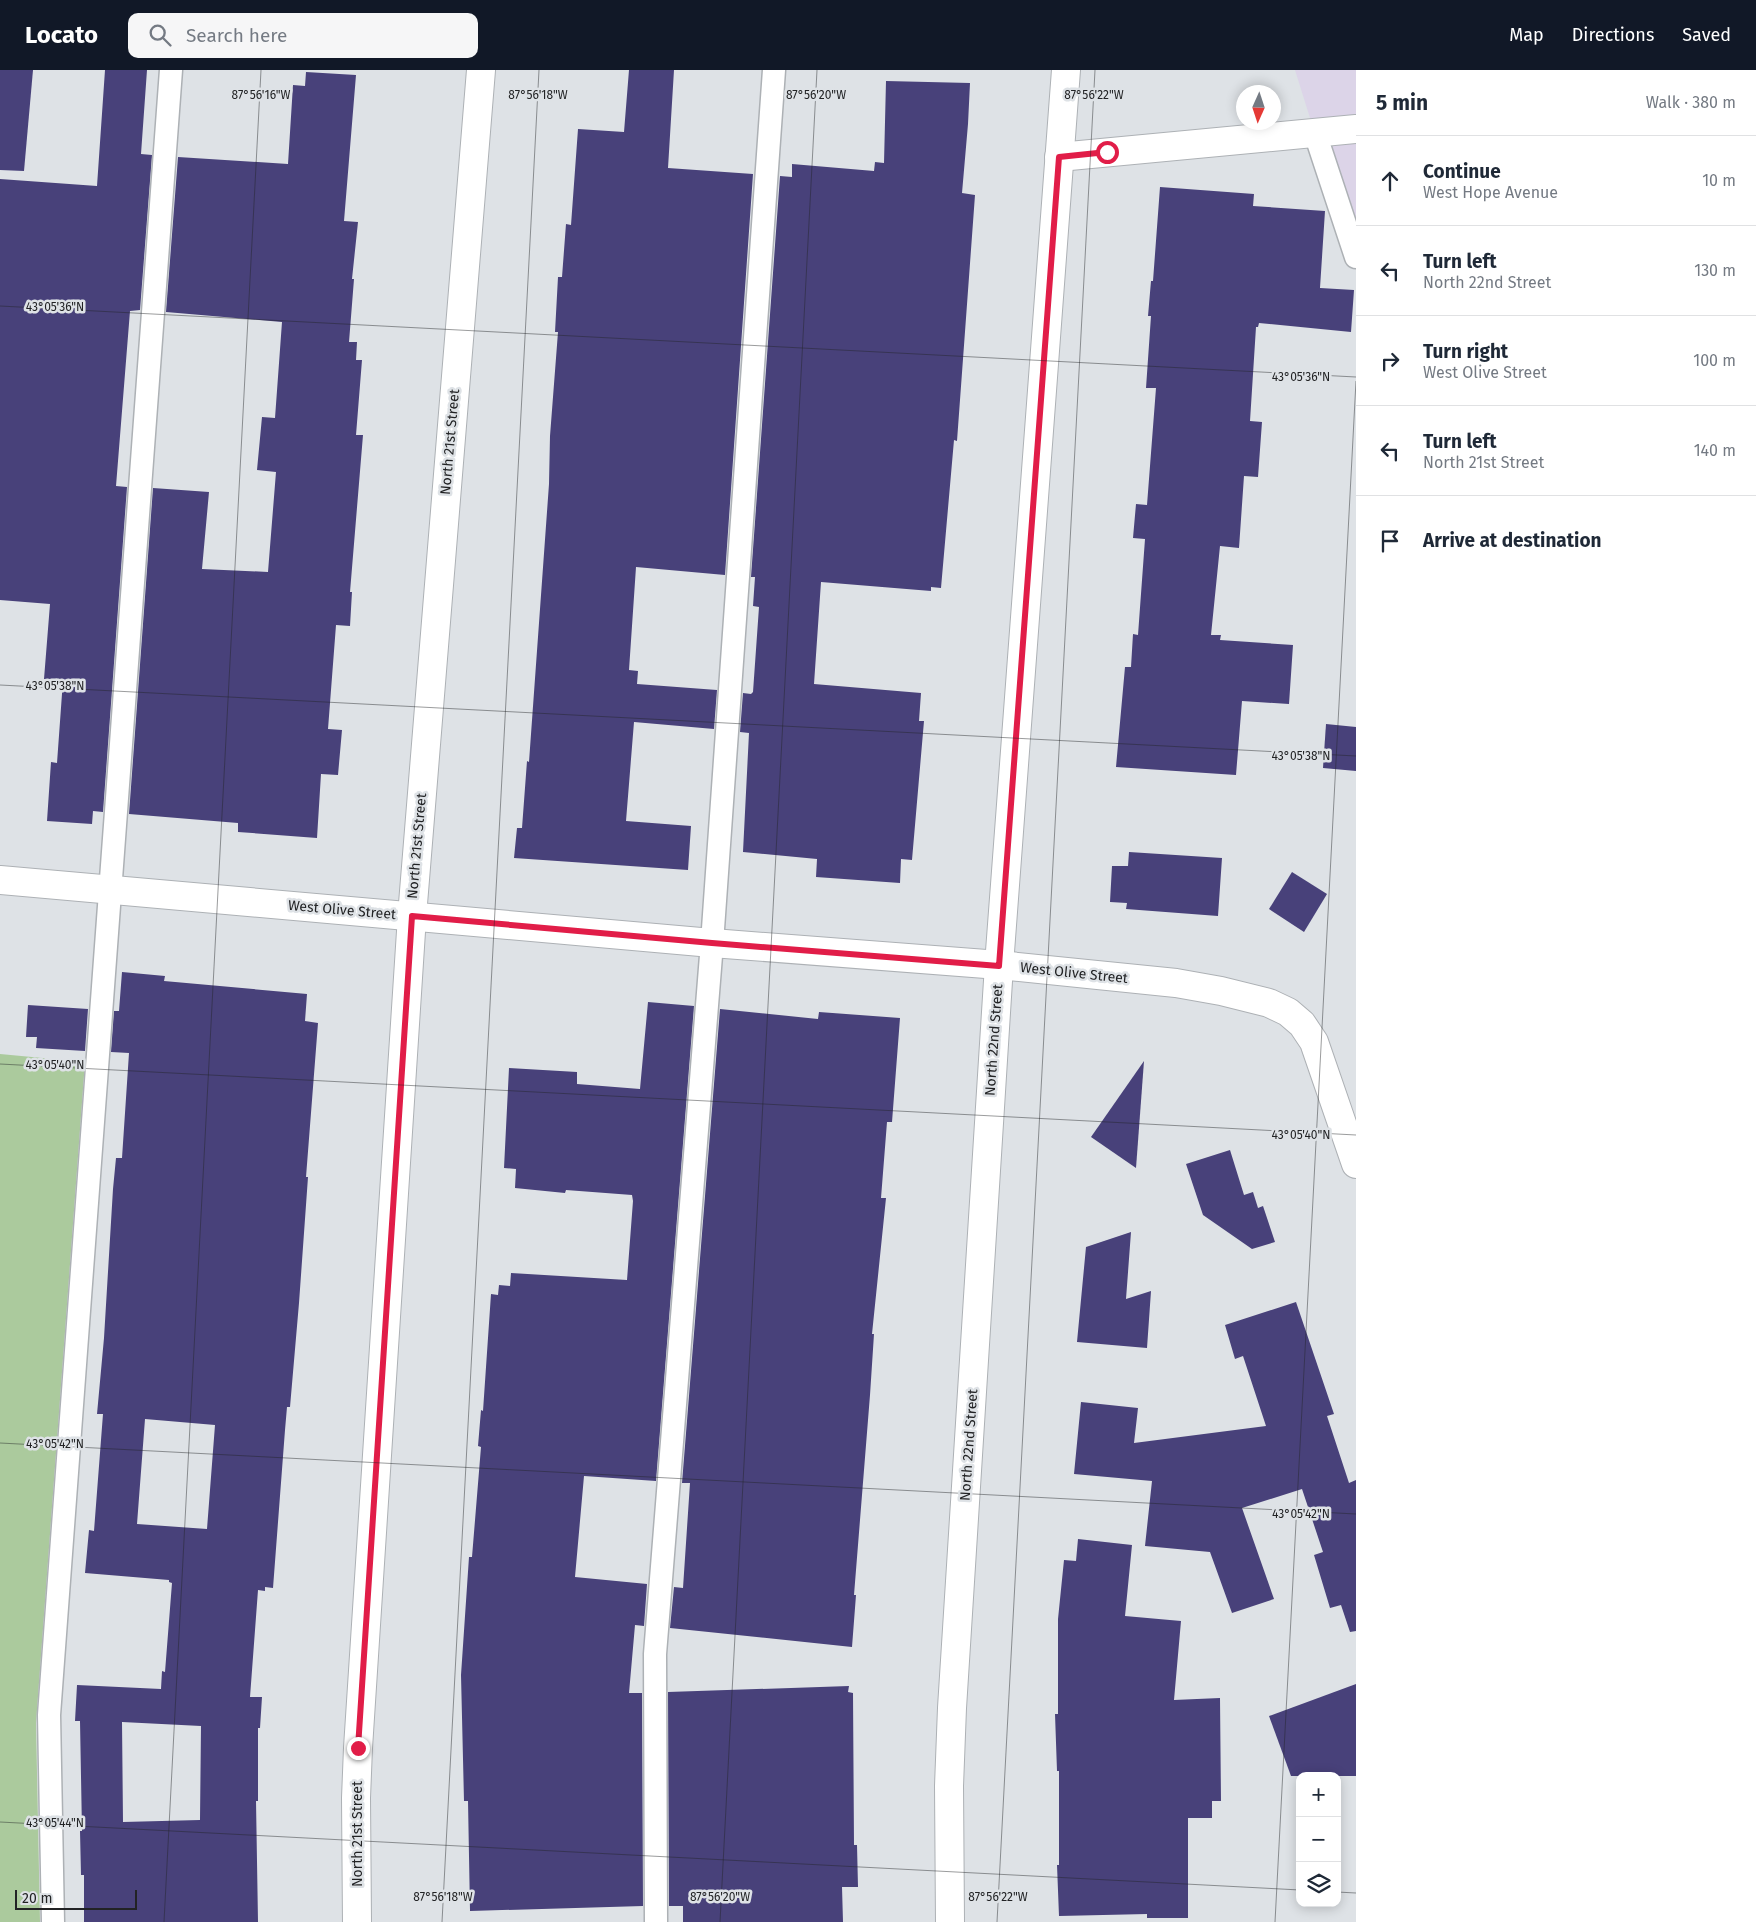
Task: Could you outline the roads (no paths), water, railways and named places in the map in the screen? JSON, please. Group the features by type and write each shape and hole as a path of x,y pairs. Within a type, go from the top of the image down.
{"street":[{"name":"North 21st Street","path":"357,1922 356,1798 358,1748 412,916 481,70"},
{"name":"North 22nd Street","path":"950,1922 949,1786 952,1708 999,966 1066,70"},
{"path":"1059,157 1356,129"},
{"name":"West Olive Street","path":"0,880 712,943 999,966 1176,983 1221,991 1259,1000 1288,1012 1302,1024 1314,1042 1356,1164"}],"lane":[{"path":"53,1922 49,1715 171,70"},
{"path":"656,1922 655,1654 712,943 774,70"},
{"path":"1314,132 1356,257"}]}
